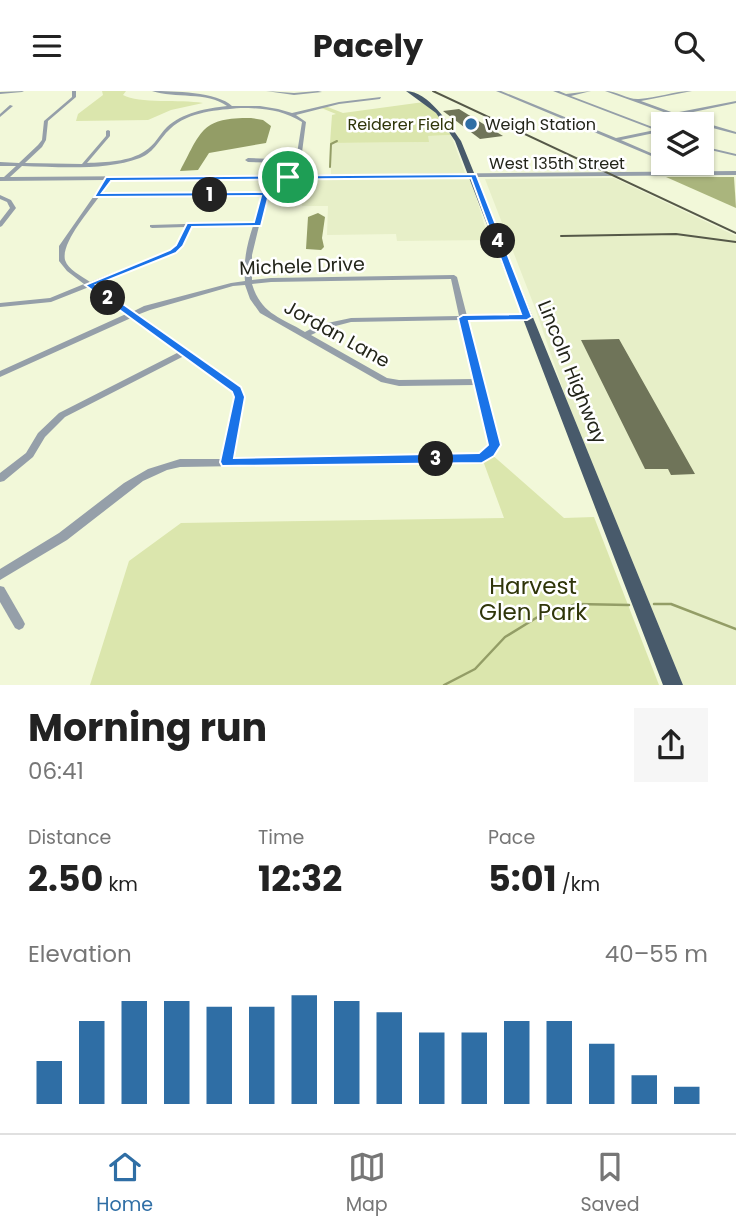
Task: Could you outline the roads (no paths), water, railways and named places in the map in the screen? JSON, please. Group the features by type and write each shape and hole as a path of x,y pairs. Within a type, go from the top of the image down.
{"main road":[{"name":"Lincoln Highway","path":"410,91 448,123 473,176 673,685"}],"street":[{"path":"0,93 22,91"},
{"path":"2,181 40,146 44,140 46,121 74,97 74,91"},
{"path":"154,91 216,95 227,100 231,108"},
{"path":"268,91 294,94 319,91 339,103"},
{"path":"0,164 116,162 152,151 170,126 180,119 209,110 267,108 293,114 339,103 380,98 370,91"},
{"path":"498,91 651,154"},
{"path":"555,91 651,127"},
{"path":"565,95 589,91"},
{"path":"607,91 667,112"},
{"path":"635,101 690,91"},
{"path":"684,112 736,102"},
{"path":"0,116 11,106"},
{"path":"293,114 304,126 296,177"},
{"path":"714,126 736,132"},
{"path":"84,163 108,136 108,131"},
{"path":"616,140 651,133"},
{"path":"714,150 736,155"},
{"path":"248,160 298,162"},
{"name":"West 135th Street","path":"2,181 736,173"},
{"path":"109,179 61,246 62,261 89,285 237,390 239,397 226,462"},
{"path":"96,195 265,194 246,270 247,281"},
{"path":"0,197 9,201 13,208 0,225"},
{"path":"152,226 258,224"},
{"path":"0,305 51,300 173,251 179,246 190,225"},
{"name":"Michele Drive","path":"0,374 132,314 199,291 247,281 454,277 463,318"},
{"name":"Jordan Lane","path":"247,281 255,304 263,311 384,380 399,383 480,382"},
{"path":"304,335 321,327 351,320 527,317"},
{"path":"0,575 72,529 145,473 180,463 482,458 490,453 495,445 463,318"},
{"path":"0,478 30,455 41,435 62,415 186,352"},
{"path":"0,591 19,624"}],"waterway":[{"path":"330,167 331,144 337,141"},
{"path":"444,685 475,669 505,637 536,618 576,604 629,605"},
{"path":"654,604 671,604 736,629"}],"railway":[{"path":"433,91 736,233"},
{"path":"561,236 676,234 736,242"}],"place":[{"name":"Weigh Station","path":"471,124"}],"park label":[{"name":"Reiderer Field","path":"401,124"},
{"name":"Harvest Glen Park","path":"533,599"}]}
